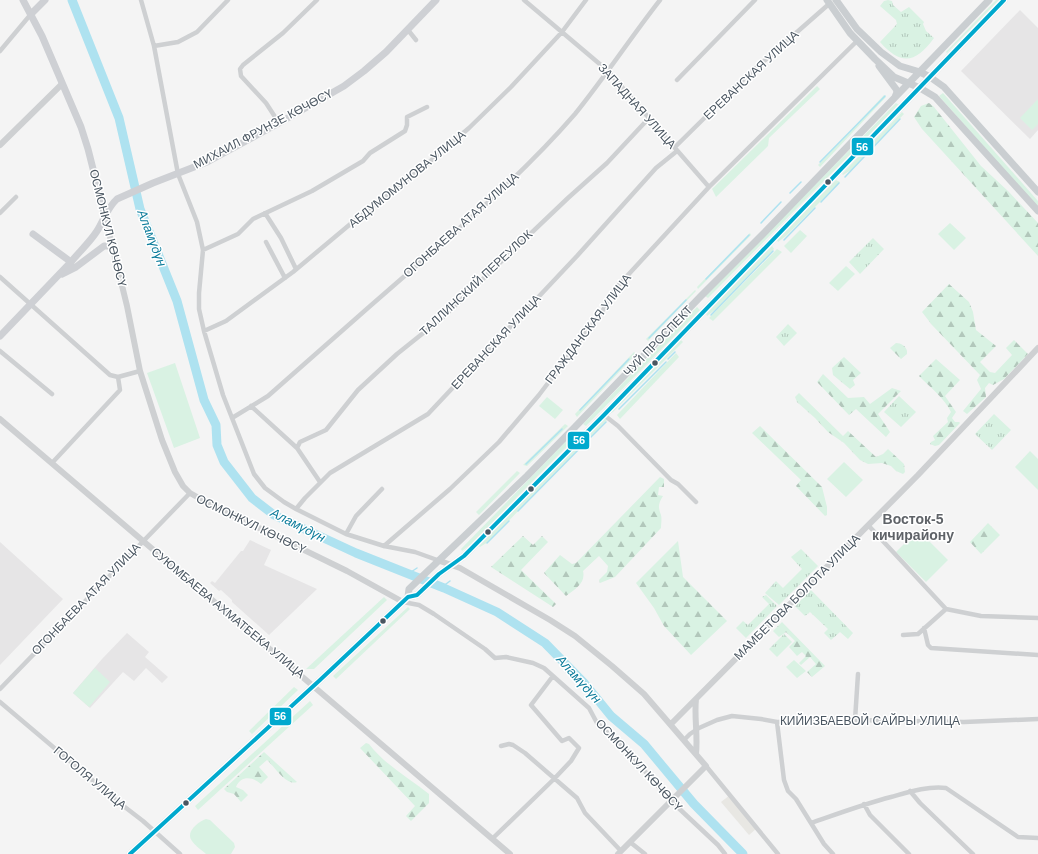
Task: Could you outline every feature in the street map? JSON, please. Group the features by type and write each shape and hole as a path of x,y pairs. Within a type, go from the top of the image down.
{"main road":[{"name":"ОСМОНКУЛ КӨЧӨСҮ","path":"23,0 31,14 74,109 88,149 104,216"},
{"path":"31,14 45,0"},
{"name":"МИХАИЛ ФРУНЗЕ КӨЧӨСҮ","path":"0,336 71,262 96,232 113,203 126,194 207,162 344,86 386,52 436,0"},
{"path":"836,0 857,29 882,52 900,66 920,72 944,87 1038,192"},
{"name":"ЧУЙ ПРОСПЕКТ","path":"130,854 313,686 407,596 440,560 527,476 989,0"},
{"name":"ЧУЙ ПРОСПЕКТ","path":"407,596 417,595 439,574 464,556 604,415 1004,0"},
{"path":"828,2 857,42 894,77 920,88 935,97 1038,211"},
{"path":"875,59 885,76 896,89 897,94 894,99"},
{"path":"33,234 71,262"},
{"name":"МИХАИЛ ФРУНЗЕ КӨЧӨСҮ","path":"58,275 76,267 104,246 109,246 114,250"},
{"path":"698,299 707,308"}],"street":[{"path":"141,0 154,46 178,174 197,222 203,250 199,309 204,331 215,370 232,418 248,460 259,480 274,495 296,509 346,534 384,546 415,552 460,568 576,636 644,694 671,724 778,854"},
{"path":"154,46 178,42 197,32 228,0"},
{"path":"279,123 266,103 241,76 240,69 283,33 317,0"},
{"name":"ЗАПАДНАЯ УЛИЦА","path":"524,0 608,71 709,187"},
{"name":"АБДУМОМУНОВА УЛИЦА","path":"204,331 226,321 285,278 354,221 427,164 469,128 511,88 562,32 586,0"},
{"name":"ОГОНБАЕВА АТАЯ УЛИЦА","path":"232,418 268,396 479,211 527,165 574,114 608,71 632,35 660,0"},
{"path":"677,80 755,0"},
{"name":"ЕРЕВАНСКАЯ УЛИЦА","path":"296,509 330,473 428,414 577,256 656,168 747,76 828,2"},
{"path":"0,51 31,14"},
{"path":"408,30 416,40"},
{"name":"ГРАЖДАНСКАЯ УЛИЦА","path":"384,546 450,489 499,442 546,387 603,310 616,288 709,187 857,42"},
{"path":"0,145 62,84"},
{"path":"203,250 238,234 253,219 312,191 363,161 370,153 405,131 407,117 427,107"},
{"name":"ТАЛЛИНСКИЙ ПЕРЕУЛОК","path":"297,448 300,442 326,430 358,390 397,354 442,318 607,163 649,118"},
{"path":"0,214 16,197"},
{"path":"265,214 281,238 296,269"},
{"name":"ОСМОНКУЛ КӨЧӨСҮ","path":"104,216 114,250 140,371 175,472 183,486 190,493 206,502 347,570 407,596 485,648 495,658 506,657 533,663 544,668 589,708 597,723 628,752 671,801 718,845 725,854"},
{"path":"266,242 285,278"},
{"path":"0,277 110,376 118,378 140,371"},
{"name":"МАМБЕТОВА БОЛОТА УЛИЦА","path":"671,724 932,461 1038,348"},
{"path":"0,351 52,394"},
{"path":"52,463 120,390 118,378"},
{"path":"251,406 297,448 320,482"},
{"path":"604,415 618,426 670,480 678,484 696,502"},
{"name":"СУЮМБАЕВА АХМАТБЕКА УЛИЦА","path":"0,419 510,854"},
{"path":"346,534 356,516 382,488"},
{"name":"ОГОНБАЕВА АТАЯ УЛИЦА","path":"0,689 190,493"},
{"path":"868,526 946,609 981,616 1038,618"},
{"path":"903,635 918,634 946,609"},
{"path":"924,628 928,645 931,648 1038,655"},
{"path":"855,720 858,674"},
{"path":"492,839 554,779 571,761 579,748 569,738 562,740 531,705 553,676"},
{"path":"696,698 696,754"},
{"name":"ГОГОЛЯ УЛИЦА","path":"0,702 180,854"},
{"name":"КИЙИЗБАЕВОЙ САЙРЫ УЛИЦА","path":"684,740 696,730 717,720 732,716 777,722 855,720 964,722 1038,719"},
{"path":"777,722 784,780 788,791 796,800 824,844 833,854"},
{"path":"501,746 509,744 525,753 577,798 585,813 619,853 706,766"},
{"path":"811,823 864,804 910,791 934,787 946,788 1018,837 1038,838"},
{"path":"910,791 920,803 973,854"},
{"path":"864,804 870,815 909,854"},
{"path":"630,842 646,854"}],"shaded area":[{"path":"1020,10 1038,28 1038,130 1030,139 961,71"},
{"path":"250,540 271,550 264,565 317,589 269,635 232,602 232,600 221,590 219,591 210,583 212,581 215,583 241,551 243,551"},
{"path":"0,542 63,599 0,665"},
{"path":"127,633 149,652 145,657 168,677 162,683 146,668 134,681 123,672 90,708 73,693"},
{"path":"730,795 757,828 749,835 721,802"}],"green space":[{"path":"996,0 999,0 947,53 946,52"},
{"path":"884,1 892,1 893,5 901,12 909,7 924,22 923,24 926,31 934,38 921,53 915,57 902,58 895,55 880,42 897,24 896,20 880,6"},
{"path":"817,86 820,89 769,138 768,146 716,197 712,189"},
{"path":"943,93 1038,201 1038,208 939,96"},
{"path":"884,95 886,97 820,167 818,165"},
{"path":"1038,99 1038,124 1032,130 1020,118"},
{"path":"896,103 899,105 708,298 705,296"},
{"path":"929,103 934,107 981,166 1008,191 1038,223 1038,256 922,129 914,117 921,106"},
{"path":"902,112 904,114 851,170 843,175 842,174"},
{"path":"836,180 840,182 786,236 778,242 777,240"},
{"path":"950,223 966,238 954,250 938,234"},
{"path":"800,230 807,236 791,253 784,246"},
{"path":"750,233 751,235 698,289 697,287"},
{"path":"873,238 884,249 860,274 849,262"},
{"path":"772,246 774,249 715,310 707,316 706,314"},
{"path":"777,249 782,252 713,321 709,318"},
{"path":"846,266 855,274 838,291 829,283"},
{"path":"949,284 969,302 973,312 976,330 996,346 980,362 990,372 995,373 1012,355 1006,348 1014,340 1028,354 1004,379 993,385 989,383 985,388 986,397 967,414 963,411 981,389 977,380 980,375 932,325 922,312"},
{"path":"695,290 696,291 648,341 646,339"},
{"path":"697,307 700,310 586,426 583,424"},
{"path":"788,324 797,333 784,346 776,337"},
{"path":"681,340 683,342 611,413 609,411"},
{"path":"896,343 903,345 907,351 907,354 901,359 890,348"},
{"path":"634,352 636,354 577,417 575,414"},
{"path":"676,353 679,357 620,419 617,415"},
{"path":"844,357 861,373 853,380 855,385 850,389 833,375 832,368"},
{"path":"936,359 960,380 945,396 956,412 952,418 955,422 960,423 939,445 935,446 930,444 935,440 933,436 948,422 947,418 951,412 941,398 919,376"},
{"path":"175,363 200,438 174,448 147,373"},
{"path":"823,374 848,398 864,397 870,404 892,388 901,391 878,414 890,432 886,437 856,409 849,415 817,382"},
{"path":"799,393 843,436 848,431 876,457 883,454 888,449 904,464 905,472 903,474 896,471 891,466 882,463 868,464 860,460 844,443 828,432 797,402 795,397"},
{"path":"899,396 916,412 901,427 884,412"},
{"path":"547,397 563,410 555,419 539,406"},
{"path":"994,414 1011,430 992,450 975,434"},
{"path":"604,418 607,420 488,542 480,547 479,546"},
{"path":"565,424 568,426 527,466 523,465"},
{"path":"760,426 822,487 827,507 827,515 825,516 796,486 801,480 752,433"},
{"path":"577,430 580,433 470,545 462,551 461,549"},
{"path":"1030,451 1038,459 1038,490 1015,467"},
{"path":"844,462 863,480 846,497 827,479"},
{"path":"517,471 520,473 479,515 476,512"},
{"path":"660,477 664,479 664,487 659,487 658,495 663,496 659,506 661,528 615,577 600,583 599,580 607,572 608,566 599,556 583,571 583,579 579,585 566,596 544,573 560,555 572,564 576,563"},
{"path":"988,523 1000,535 981,554 970,542"},
{"path":"918,530 948,560 926,582 896,552"},
{"path":"523,536 533,545 542,536 548,542 521,570 556,604 553,607 491,567"},
{"path":"678,541 683,577 727,621 691,655 664,626 654,608 636,583"},
{"path":"801,549 818,566 779,605 765,593 776,581 783,588 802,569 791,557"},
{"path":"811,590 853,633 848,639 840,632 831,640 824,633 828,629 810,612 805,616 795,606"},
{"path":"766,595 777,606 746,638 736,628 743,621 748,625 769,604 762,597"},
{"path":"384,597 387,600 314,669 306,669"},
{"path":"408,607 410,609 336,679 333,676"},
{"path":"782,622 825,666 812,677 807,672 816,664 810,657 801,665 799,663 806,656 802,652 797,656 789,647 795,641 786,632 779,637 773,631"},
{"path":"784,634 792,642 777,657 769,649"},
{"path":"794,660 806,671 797,678 786,667"},
{"path":"95,668 110,682 89,707 73,693"},
{"path":"294,687 298,690 252,734 249,731"},
{"path":"310,701 313,705 198,810 195,806"},
{"path":"366,743 369,744 375,752 390,765 429,794 429,803 411,821 406,816 415,806 360,748"},
{"path":"264,752 297,782 285,779 267,760 259,767 268,777 261,784 247,778 238,783 236,787 243,790 248,795 241,802 234,794 227,792 224,789"},
{"path":"206,819 210,820 234,843 235,847 231,854 206,854 193,843 190,838 191,831 199,822"}],"waterway":[{"name":"Аламүдүн","path":"72,0 119,118 140,209 177,301 204,400 216,425 217,445 224,462 252,498 274,515 356,553 444,588 497,612 545,643 585,684 611,716 644,744 694,804 743,854"},
{"path":"820,162 885,96"},
{"path":"845,177 900,119"},
{"path":"790,193 801,182"},
{"path":"821,202 839,183"},
{"path":"761,223 781,202"},
{"path":"784,240 815,208"},
{"path":"706,279 749,235"},
{"path":"711,315 773,251"},
{"path":"649,338 686,300"},
{"path":"668,359 675,352"},
{"path":"580,410 629,359"},
{"path":"619,409 666,362"},
{"path":"591,437 606,422"},
{"path":"526,464 562,429"},
{"path":"518,511 587,441"},
{"path":"487,543 509,521"},
{"path":"408,574 417,568"},
{"path":"442,587 450,581"}],"transit line":[{"name":"56","path":"130,854 320,680 408,597 417,595 439,574 464,556 604,415 1004,0"}],"district":[{"name":"Восток-5 кичирайону","path":"913,528"}]}
